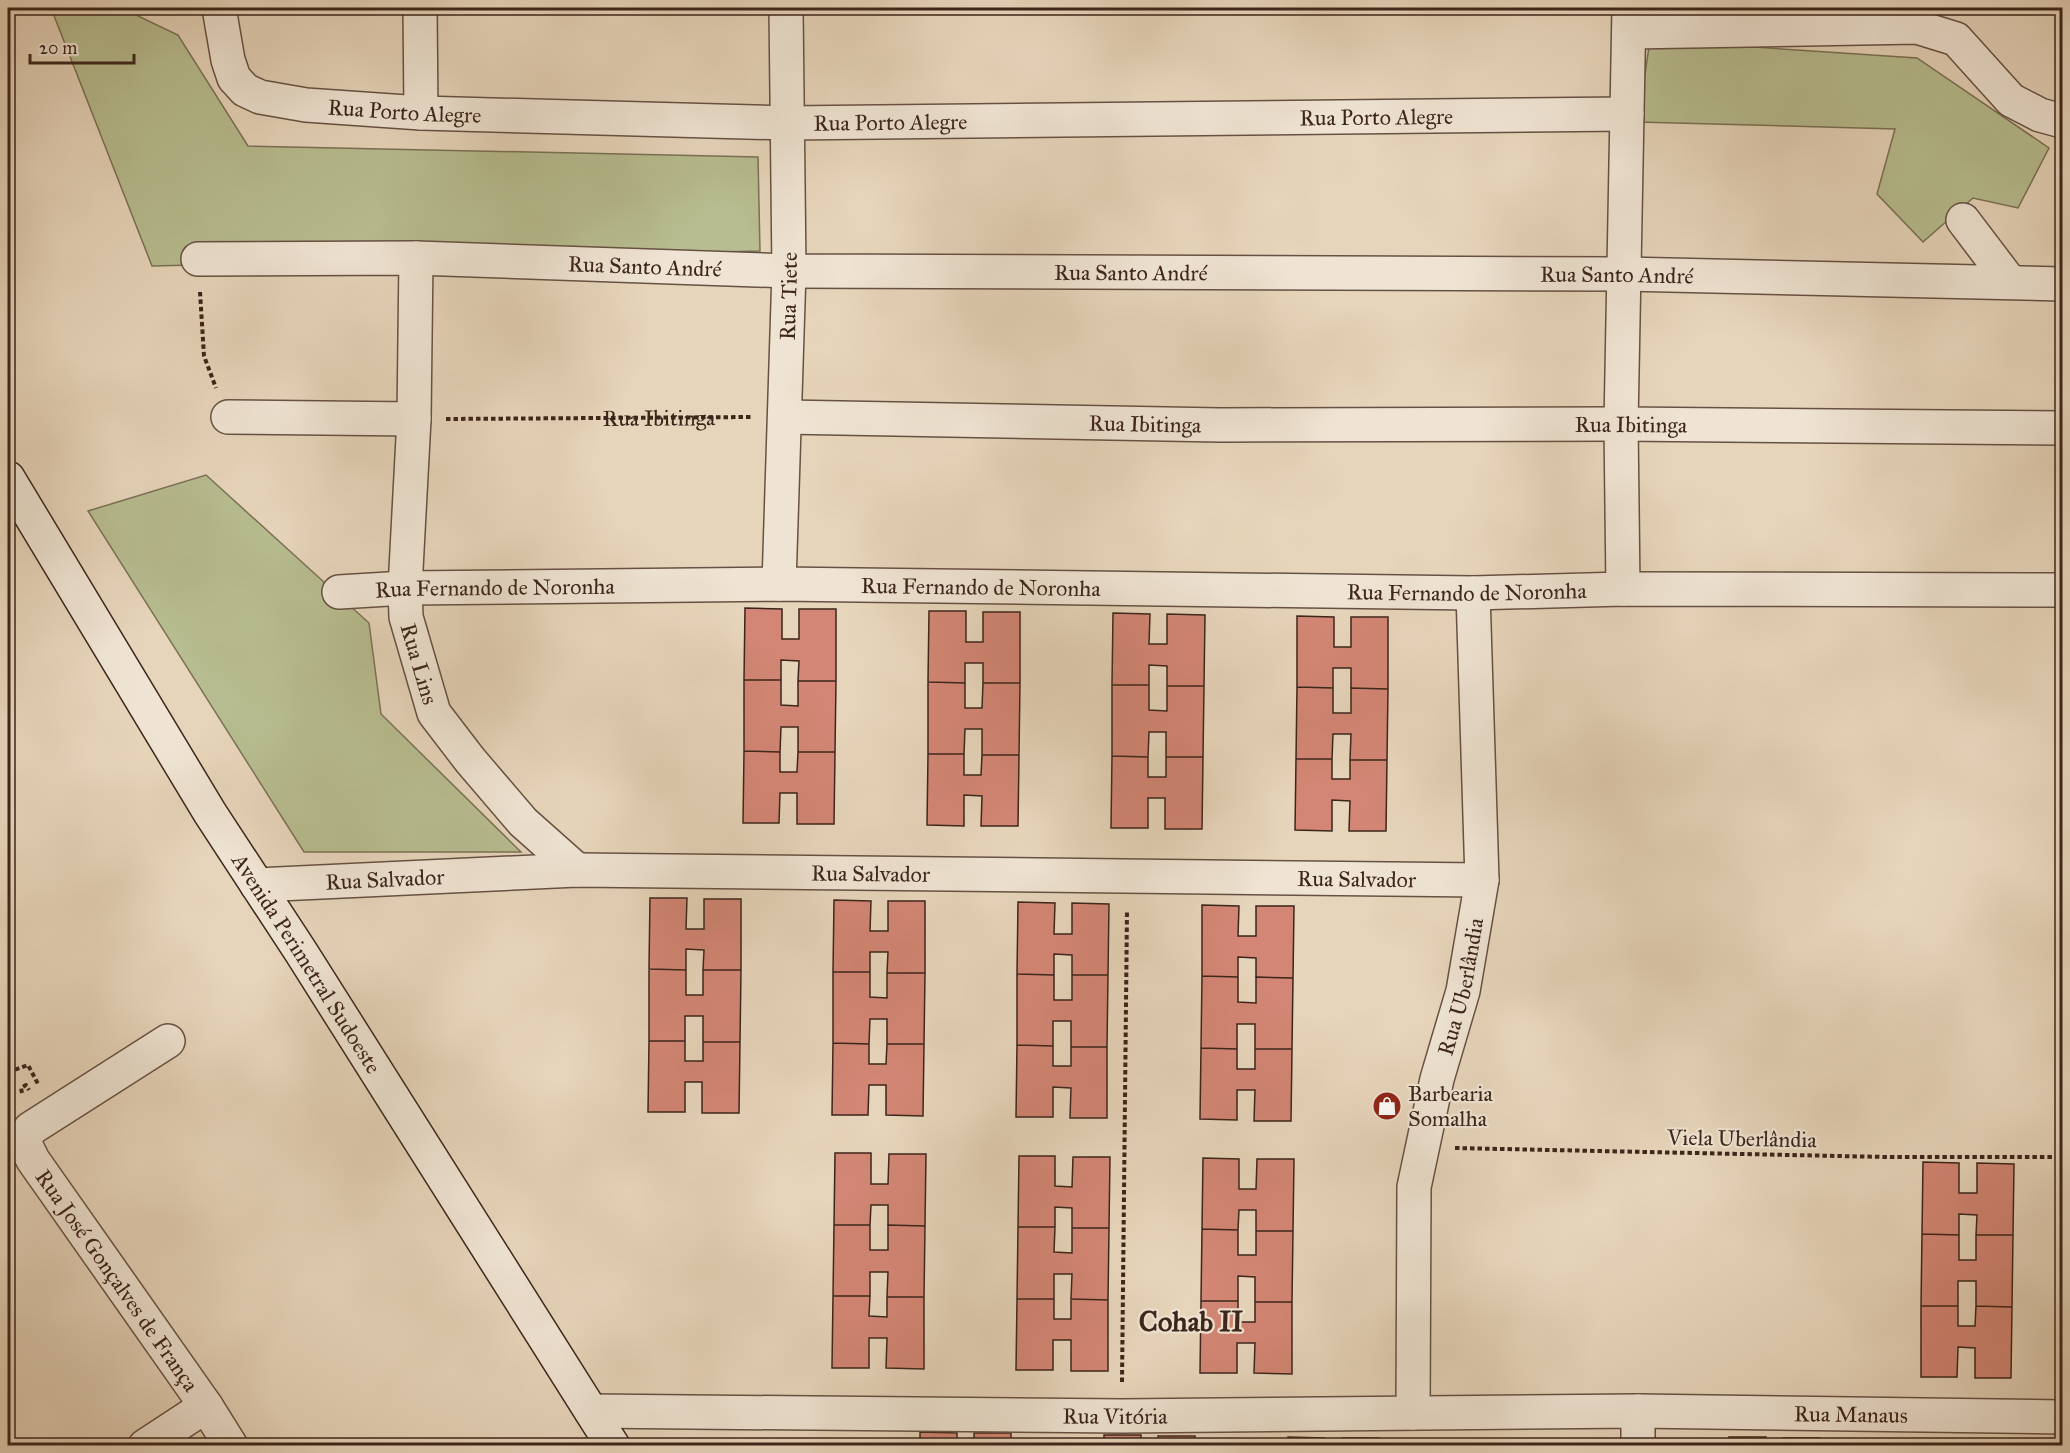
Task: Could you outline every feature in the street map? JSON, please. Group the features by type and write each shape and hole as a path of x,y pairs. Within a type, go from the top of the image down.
{"street":[{"name":"Rua Porto Alegre","path":"219,8 228,60 234,78 245,90 260,97 306,105 421,113 787,123 1627,114"},
{"path":"420,8 421,113"},
{"name":"Rua Tiete","path":"779,584 789,271 786,8"},
{"path":"1623,589 1622,424 1629,20 1917,27 1956,39 2011,100 2040,115 2062,121"},
{"path":"1963,220 2010,282"},
{"name":"Rua Santo André","path":"198,259 416,258 789,271 1624,274 2062,284"},
{"name":"Rua Lins","path":"416,258 414,419 405,588 406,617 434,713 470,760 523,822 577,870"},
{"path":"228,417 414,419"},
{"name":"Rua Ibitinga","path":"785,417 1220,424 1622,424 2062,428"},
{"name":"Avenida Perimetral Sudoeste","path":"8,478 210,813 613,1446"},
{"name":"Rua Fernando de Noronha","path":"339,592 405,588 779,584 1473,593 1623,589 2062,590"},
{"name":"Rua Uberlândia","path":"1413,1413 1414,1187 1437,1079 1463,991 1482,880 1473,593"},
{"name":"Rua Salvador","path":"257,885 577,870 1482,880"},
{"name":"Rua José Gonçalves de França","path":"168,1041 30,1129 24,1142 33,1160 206,1406 231,1446"},
{"path":"145,1446 206,1406"},
{"name":"Rua Vitória","path":"591,1411 1122,1416 1638,1412"},
{"path":"1638,1412 1638,1446"},
{"name":"Rua Manaus","path":"1638,1412 2062,1417"}],"path":[{"path":"198,259 204,356 228,417"},
{"name":"Rua Ibitinga","path":"414,419 785,417"},
{"path":"1122,1416 1127,876"},
{"path":"8,1062 14,1070"},
{"name":"Viela Uberlândia","path":"1421,1147 1886,1157 2062,1157"}],"green space":[{"path":"51,8 137,8 138,16 178,35 248,146 758,157 760,251 152,266"},
{"path":"1650,40 1917,58 2049,148 2018,208 1973,198 1923,242 1877,194 1895,129 1638,122"},
{"path":"206,475 369,623 381,714 521,852 304,852 88,511"}],"building":[{"path":"745,608 782,609 782,639 799,639 799,609 836,609 836,681 798,681 799,661 781,660 781,680 744,680"},
{"path":"929,611 966,611 966,642 983,642 983,612 1020,612 1020,683 983,683 983,663 965,663 965,683 928,682"},
{"path":"1113,613 1150,614 1149,644 1167,644 1167,614 1205,615 1204,686 1167,686 1167,666 1149,665 1149,685 1112,685"},
{"path":"1297,616 1334,617 1334,647 1351,647 1351,617 1388,617 1388,689 1351,688 1351,668 1333,668 1333,688 1297,687"},
{"path":"744,680 781,680 781,705 798,706 798,681 836,681 835,752 798,752 798,727 781,727 780,752 744,751"},
{"path":"928,682 965,683 965,708 982,708 983,683 1020,683 1019,755 982,755 982,729 965,729 964,754 928,754"},
{"path":"1112,685 1149,685 1149,710 1167,711 1167,686 1204,686 1203,757 1166,757 1166,732 1149,732 1148,757 1112,756"},
{"path":"1297,687 1333,688 1333,713 1351,713 1351,688 1388,689 1387,760 1350,760 1351,734 1333,734 1332,759 1296,759"},
{"path":"744,751 780,752 780,772 797,772 798,752 835,752 834,824 797,824 797,793 780,793 779,823 743,823"},
{"path":"928,754 964,754 964,775 981,775 982,755 1019,755 1018,826 981,826 982,796 964,795 964,826 927,825"},
{"path":"1112,756 1148,757 1148,777 1166,777 1166,757 1203,757 1202,829 1165,829 1165,798 1148,798 1148,828 1111,828"},
{"path":"1296,759 1332,759 1332,779 1350,779 1350,760 1387,760 1386,831 1349,831 1350,801 1332,800 1332,831 1295,830"},
{"path":"650,898 687,898 686,929 704,929 704,899 741,899 741,970 703,970 704,950 686,949 686,970 649,969"},
{"path":"834,900 871,901 870,931 888,931 888,901 925,901 925,973 887,973 888,952 870,952 870,972 833,972"},
{"path":"1018,902 1055,903 1054,934 1072,934 1072,903 1109,904 1108,975 1072,975 1072,955 1054,954 1054,975 1017,974"},
{"path":"1202,905 1239,906 1238,936 1256,936 1256,906 1294,906 1293,978 1256,977 1256,958 1238,957 1238,977 1202,976"},
{"path":"649,969 686,970 686,995 703,995 703,970 741,970 740,1042 703,1042 703,1016 685,1016 685,1041 649,1041"},
{"path":"833,972 870,972 870,997 887,998 887,973 925,973 924,1044 887,1044 887,1019 870,1019 869,1044 833,1043"},
{"path":"1017,974 1054,975 1054,1000 1072,1000 1072,975 1108,975 1107,1047 1071,1047 1071,1021 1053,1021 1053,1046 1017,1045"},
{"path":"1202,976 1238,977 1238,1002 1256,1003 1256,977 1293,978 1292,1049 1255,1049 1255,1024 1237,1024 1237,1049 1201,1048"},
{"path":"649,1041 685,1041 685,1061 703,1061 703,1042 740,1042 739,1113 702,1113 702,1082 685,1082 685,1112 648,1112"},
{"path":"833,1043 869,1044 869,1064 886,1064 887,1044 924,1044 923,1116 886,1115 886,1085 869,1085 868,1115 832,1115"},
{"path":"1017,1045 1053,1046 1053,1066 1071,1066 1071,1047 1107,1047 1107,1118 1070,1118 1071,1088 1053,1087 1053,1117 1016,1117"},
{"path":"1201,1048 1237,1049 1237,1069 1255,1069 1255,1049 1292,1049 1291,1121 1254,1121 1255,1090 1237,1090 1237,1120 1200,1119"},
{"path":"835,1153 871,1153 871,1184 888,1184 889,1154 926,1154 925,1226 888,1225 888,1205 871,1205 870,1225 834,1225"},
{"path":"1019,1156 1055,1156 1055,1186 1072,1187 1073,1157 1110,1157 1109,1228 1072,1228 1072,1208 1055,1207 1055,1227 1018,1227"},
{"path":"1203,1158 1239,1159 1239,1189 1256,1189 1257,1159 1294,1159 1293,1231 1256,1231 1256,1210 1239,1210 1238,1230 1202,1229"},
{"path":"1923,1162 1959,1163 1959,1193 1977,1193 1977,1163 2014,1164 2013,1235 1976,1235 1977,1215 1959,1214 1959,1235 1922,1234"},
{"path":"834,1225 870,1225 870,1250 888,1250 888,1225 925,1226 924,1297 887,1297 888,1272 870,1272 870,1296 833,1296"},
{"path":"1018,1227 1055,1227 1054,1252 1072,1253 1072,1228 1109,1228 1108,1300 1071,1299 1072,1274 1054,1274 1054,1299 1017,1299"},
{"path":"1202,1229 1238,1230 1238,1255 1256,1255 1256,1231 1293,1231 1292,1302 1255,1302 1255,1277 1238,1276 1238,1301 1201,1301"},
{"path":"1922,1234 1959,1235 1959,1260 1976,1260 1976,1235 2013,1235 2012,1307 1976,1306 1976,1281 1958,1281 1958,1306 1921,1306"},
{"path":"833,1296 870,1296 869,1316 887,1317 887,1297 924,1297 924,1369 886,1368 887,1338 869,1338 869,1368 832,1368"},
{"path":"1017,1299 1054,1299 1054,1319 1071,1319 1071,1299 1108,1300 1108,1371 1071,1371 1071,1340 1053,1340 1053,1370 1016,1370"},
{"path":"1201,1301 1238,1301 1238,1322 1255,1322 1255,1302 1292,1302 1292,1374 1254,1373 1255,1343 1237,1343 1237,1373 1200,1373"},
{"path":"1921,1306 1958,1306 1958,1326 1975,1326 1976,1306 2012,1307 2011,1378 1975,1378 1975,1348 1958,1347 1957,1377 1921,1377"},
{"path":"920,1432 957,1433 957,1446 920,1446"},
{"path":"974,1433 1011,1433 1011,1446 974,1446"},
{"path":"1104,1435 1141,1435 1141,1446 1104,1446"},
{"path":"1158,1436 1195,1436 1195,1446 1158,1446"},
{"path":"1288,1437 1325,1438 1325,1446 1288,1446"},
{"path":"1729,1437 1766,1437 1766,1446 1729,1446"},
{"path":"1342,1438 1379,1438 1379,1446 1342,1446"},
{"path":"1783,1438 1820,1438 1820,1446 1783,1446"},
{"path":"1913,1439 1950,1440 1950,1446 1913,1446"},
{"path":"1472,1440 1509,1440 1509,1446 1472,1446"},
{"path":"1526,1440 1563,1441 1563,1446 1526,1446"},
{"path":"1967,1440 2005,1440 2004,1446 1967,1446"}],"place":[{"name":"Barbearia Somalha","path":"1387,1106"}],"district":[{"name":"Cohab II","path":"1191,1321"}]}
